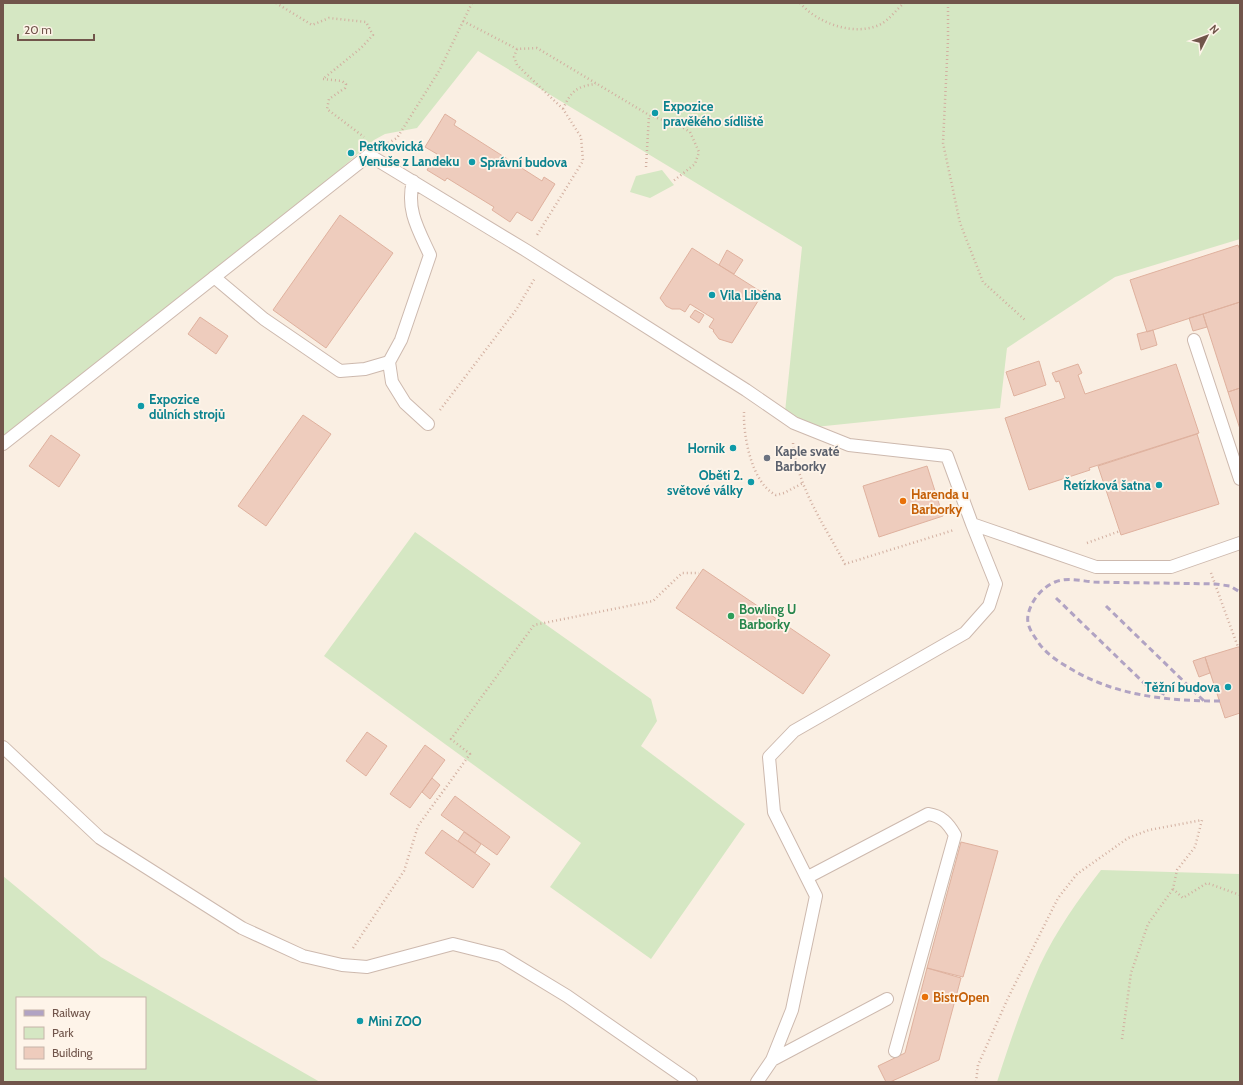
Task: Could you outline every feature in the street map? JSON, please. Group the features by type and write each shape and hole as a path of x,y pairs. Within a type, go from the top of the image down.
{"lane":[{"path":"3,444 369,156 527,250 746,390 794,423 849,445 947,456 996,584 989,606 965,633 794,731 769,757 774,812 808,877 816,896 792,1010 772,1060 757,1082"},
{"path":"413,181 410,206 418,231 430,255 401,340 389,362 392,382 405,403 428,424"},
{"path":"214,277 264,319 340,371 365,369 389,362"},
{"path":"1194,340 1240,479"},
{"path":"972,524 1096,567 1171,567 1240,543"},
{"path":"3,747 100,838 242,928 303,956 342,965 368,967 453,944 501,956 567,996 691,1082"},
{"path":"808,877 928,814 938,815 949,824 956,835 895,1051"},
{"path":"772,1060 887,999"}],"path":[{"path":"276,3 312,25 329,18 366,22 373,35 361,48 323,79 342,81 346,84 345,88 330,99 327,109 353,127"},
{"path":"369,156 397,138 439,71 472,3"},
{"path":"800,3 826,22 844,29 863,30 882,24 904,3"},
{"path":"948,3 948,40 943,143 960,223 983,282 1025,320"},
{"path":"463,21 518,49 536,48 649,115 682,126 690,132 699,152 695,164 672,182"},
{"path":"518,49 514,57 517,64 563,109 581,137 583,161 527,250"},
{"path":"563,109 570,95 582,85 598,84"},
{"path":"646,168 649,115"},
{"path":"428,424 516,310 532,283"},
{"path":"746,390 744,414 745,436 760,480 769,492 776,495 784,493 803,483"},
{"path":"794,423 794,455 803,483 844,564 972,524"},
{"path":"1113,534 1120,531"},
{"path":"1205,556 1238,647"},
{"path":"342,965 404,871 418,826 470,754 451,739 534,625 654,601 682,573 699,573"},
{"path":"976,1082 978,1065 1008,998 1058,898 1077,874 1128,838 1149,830 1202,820 1195,846 1177,870 1173,889 1148,924 1131,973 1122,1039"},
{"path":"1173,889 1183,898 1207,884 1240,895"}],"green space":[{"path":"3,3 1240,3 1240,239 1115,277 1007,348 1000,408 815,427 785,412 802,247 478,51 417,128 385,134 374,140 323,184 3,437"},
{"path":"662,170 674,185 650,198 630,192 636,176"},
{"path":"415,532 651,699 657,721 641,746 745,824 651,959 550,887 581,843 324,656"},
{"path":"1101,870 1240,874 1240,1082 997,1082 1022,1008 1040,965 1068,916"},
{"path":"3,876 101,957 320,1082 3,1082"}],"building":[{"name":"Správní budova","path":"445,114 456,121 454,125 542,181 544,177 555,184 532,221 517,212 510,222 492,210 494,207 447,178 445,181 427,170 437,154 425,147"},
{"path":"340,215 393,253 326,348 273,310"},
{"path":"1238,245 1240,250 1240,302 1147,332 1130,280"},
{"name":"Vila Liběna","path":"692,248 763,293 732,343 719,339 713,331 714,330 709,327 714,319 690,304 685,312 680,309 672,309 666,306 660,298"},
{"path":"727,250 743,260 734,274 719,265"},
{"path":"1240,302 1240,388 1228,392 1203,314"},
{"path":"695,310 704,315 699,323 690,317"},
{"path":"1203,314 1207,327 1193,331 1189,318"},
{"path":"200,317 228,336 216,354 188,334"},
{"path":"1153,330 1157,345 1141,350 1137,334"},
{"path":"1039,361 1046,385 1014,396 1006,372"},
{"path":"1078,364 1082,373 1078,375 1085,394 1176,364 1199,433 1089,468 1090,470 1029,490 1005,418 1065,398 1059,381 1056,382 1052,373"},
{"path":"1240,388 1240,429 1228,392"},
{"path":"303,415 331,434 266,526 238,506"},
{"name":"Řetízková šatna","path":"1197,434 1219,504 1121,535 1098,466"},
{"path":"51,435 80,455 59,487 29,466"},
{"name":"Harenda u Barborky","path":"927,466 943,516 879,537 863,486"},
{"path":"703,569 830,655 803,694 676,608"},
{"name":"Těžní budova","path":"1240,647 1240,713 1225,718 1205,657"},
{"path":"1205,657 1210,673 1199,677 1193,661"},
{"path":"367,732 387,746 366,776 346,761"},
{"path":"425,745 445,760 410,808 390,794"},
{"path":"432,778 440,785 430,799 422,792"},
{"path":"455,796 510,837 497,855 441,815"},
{"path":"442,830 490,864 473,888 425,853"},
{"path":"464,832 481,844 475,853 458,841"},
{"path":"961,842 998,851 963,977 927,968"},
{"path":"927,968 961,978 939,1060 890,1082 886,1082 878,1066 905,1053"}],"railway":[{"path":"1220,701 1181,700 1143,695 1124,691 1088,678 1062,664 1045,650 1030,630 1028,615 1034,600 1041,591 1055,582 1065,580 1094,582 1215,584 1230,586 1240,592"},
{"path":"1056,598 1146,685 1168,696"},
{"path":"1106,606 1204,701"}],"place":[{"name":"Expozice pravěkého sídliště","path":"655,113"},
{"name":"Petřkovická Venuše z Landeku","path":"351,153"},
{"name":"Správní budova","path":"472,162"},
{"name":"Vila Liběna","path":"712,295"},
{"name":"Expozice důlních strojů","path":"141,406"},
{"name":"Hornik","path":"733,448"},
{"name":"Kaple svaté Barborky","path":"767,458"},
{"name":"Oběti 2. světové války","path":"751,482"},
{"name":"Řetízková šatna","path":"1159,485"},
{"name":"Harenda u Barborky","path":"903,501"},
{"name":"Bowling U Barborky","path":"731,616"},
{"name":"Těžní budova","path":"1228,687"},
{"name":"BistrOpen","path":"925,997"},
{"name":"Mini ZOO","path":"360,1021"}]}
